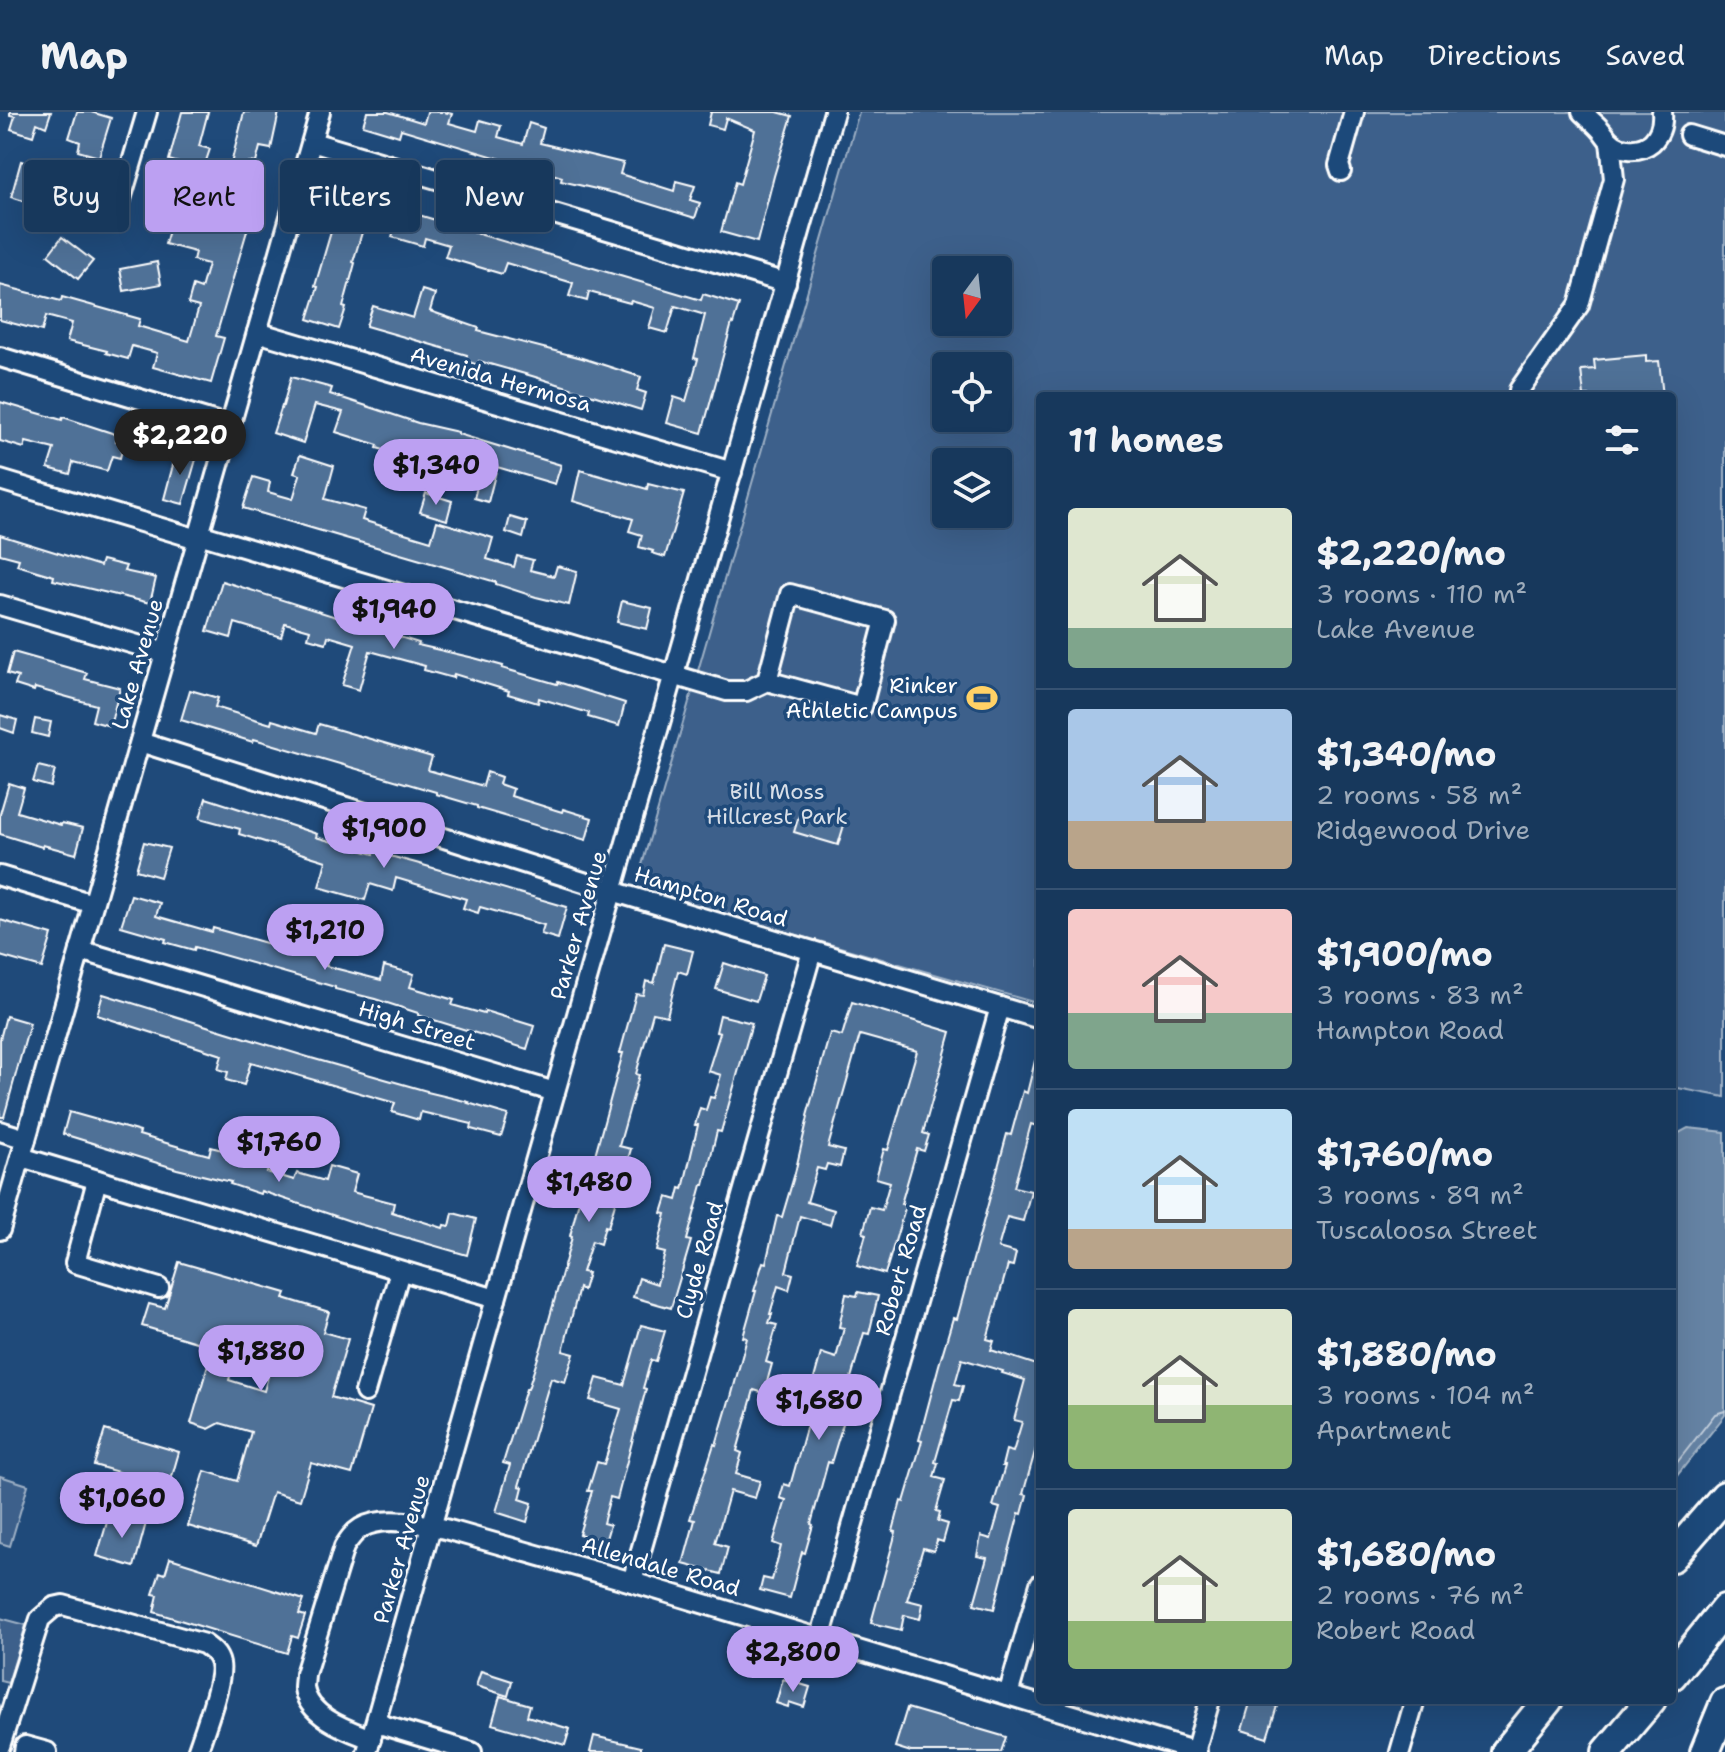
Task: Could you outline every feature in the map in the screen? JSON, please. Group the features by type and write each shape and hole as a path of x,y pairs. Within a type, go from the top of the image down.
{"highway":[{"path":"1676,1552 1725,1496"},
{"path":"1676,1670 1725,1609"},
{"path":"1705,1752 1725,1703"},
{"path":"1506,1752 1545,1704"},
{"path":"1607,1752 1648,1704"},
{"path":"1705,1752 1725,1730"}],"street":[{"path":"129,172 147,112"},
{"name":"Lake Avenue","path":"0,1230 320,112"},
{"name":"Parker Avenue","path":"371,1738 834,112"},
{"path":"1341,171 1339,165 1354,112"},
{"path":"1582,112 1620,148 1633,150 1645,147"},
{"path":"1518,392 1579,305 1614,179 1601,112"},
{"path":"1614,179 1655,139 1661,129 1662,112"},
{"path":"1689,135 1725,148"},
{"path":"312,142 786,283"},
{"name":"Avenida Hermosa","path":"257,332 732,472"},
{"path":"0,357 230,426"},
{"path":"0,480 727,691 746,691 767,681 862,707 885,620 790,594 767,681"},
{"path":"0,605 165,653"},
{"name":"Hampton Road","path":"140,742 612,891 1036,1018"},
{"path":"0,876 93,904"},
{"name":"High Street","path":"80,950 555,1092"},
{"name":"Clyde Road","path":"632,1582 812,951"},
{"name":"Robert Road","path":"820,1639 1000,1007"},
{"path":"0,1131 24,1148 97,1180 496,1299"},
{"path":"97,1180 75,1263 159,1288"},
{"path":"365,1392 400,1271"},
{"name":"Allendale Road","path":"472,1752 371,1738 352,1732 321,1714 310,1703 304,1689 305,1674 344,1547 351,1535 363,1526 376,1522 433,1526 632,1582 1036,1703"},
{"path":"1008,1695 1036,1598"},
{"path":"0,1746 40,1619 54,1607 63,1605 204,1644 217,1655 221,1672 197,1752"},
{"name":"Allendale Road","path":"1038,1704 1196,1752"},
{"path":"1196,1752 1209,1704"},
{"path":"1400,1752 1414,1704"},
{"path":"24,1752 25,1746 47,1752"}],"green space":[{"name":"Rinker Athletic Campus","path":"859,112 1725,112 1725,1097 1676,1088 1676,392 1036,392 1036,1003 647,892 640,872"},
{"path":"0,1476 28,1485 10,1546 0,1543"},
{"path":"130,1487 146,1492 149,1499 144,1516 137,1520 121,1515 116,1508 122,1490"},
{"path":"0,1618 26,1625 8,1683 0,1681"}],"water":[{"path":"1688,1128 1725,1132 1725,1415 1676,1477 1676,1137"}],"building":[{"path":"10,112 51,112 46,127 37,123 33,136 11,129 15,116"},
{"path":"77,112 91,112 111,118 99,157 78,151 80,142 69,138"},
{"path":"182,112 208,112 199,146 210,149 206,160 169,160"},
{"path":"244,112 279,112 271,149 260,147 257,160 232,160"},
{"path":"367,112 388,112 424,123 427,112 444,112 452,114 449,123 477,131 480,120 501,126 498,137 523,144 529,123 544,128 540,143 623,163 620,174 674,191 676,181 695,186 690,200 700,203 695,218 614,193 561,181 562,177 553,174 553,160 505,160 401,129 399,136 363,125"},
{"path":"711,112 777,112 792,116 757,242 721,232 735,182 740,184 755,130 726,118 723,129 708,125"},
{"path":"21,161 24,162 24,201 11,197"},
{"path":"420,215 436,220 436,232 472,232 701,300 703,294 739,305 702,433 667,423 674,397 686,401 698,359 694,358 705,315 675,306 667,333 649,328 655,308 589,292 587,301 569,296 573,283 506,263 502,274 445,257 449,245 425,238 423,246 392,237 393,232 420,232"},
{"path":"168,232 247,232 216,336 224,338 211,383 153,367 157,353 132,346 128,359 67,341 72,323 46,316 42,331 0,320 0,285 61,301 62,297 140,319 138,326 189,341 199,307 188,304 193,286 201,289 208,264 193,260 195,252 165,244"},
{"path":"331,232 362,232 339,329 308,319 318,287 315,286"},
{"path":"62,237 93,261 78,279 48,255"},
{"path":"157,262 161,284 124,291 120,269"},
{"path":"422,290 435,294 430,311 479,328 478,331 641,377 637,390 646,393 641,410 479,361 478,365 466,361 467,355 366,326 373,306 413,318"},
{"path":"1646,355 1646,362 1659,361 1663,392 1584,392 1581,370 1595,369 1594,360"},
{"path":"291,377 332,388 330,394 418,423 458,432 561,465 555,484 497,467 488,502 474,498 481,472 402,450 401,455 336,432 343,412 315,405 303,443 273,433"},
{"path":"0,402 62,420 63,417 118,435 116,441 124,443 120,458 112,456 107,471 73,462 70,474 48,468 54,449 26,442 24,448 0,441"},
{"path":"177,450 197,456 183,504 164,499"},
{"path":"300,455 334,466 325,499 365,510 362,520 431,541 437,521 493,538 487,559 514,567 517,556 533,560 530,570 554,576 557,566 577,571 569,605 243,508 253,477 270,482 268,492 293,499 300,475 294,473"},
{"path":"580,470 647,489 648,484 684,493 665,557 639,547 642,535 629,531 633,519 573,501"},
{"path":"426,493 452,501 447,520 420,512"},
{"path":"510,517 527,522 523,538 506,532"},
{"path":"0,535 100,566 102,560 126,566 124,571 156,578 150,603 53,580 54,576 17,565 19,559 0,554"},
{"path":"222,581 418,645 503,666 625,703 619,726 588,717 589,713 539,698 538,703 508,694 509,691 454,674 453,678 424,670 425,666 370,651 359,690 342,685 355,644 328,636 326,643 308,638 310,630 285,623 281,637 235,623 231,638 207,631"},
{"path":"622,601 652,608 647,629 617,622"},
{"path":"13,652 87,673 85,679 120,688 110,726 92,721 96,705 15,685 18,677 7,674"},
{"path":"190,690 218,698 215,707 271,724 272,720 316,733 319,724 432,757 428,770 483,786 487,772 501,777 499,784 513,789 511,796 592,818 586,840 477,808 436,792 181,720"},
{"path":"0,715 17,720 14,733 0,728"},
{"path":"35,719 51,722 48,737 32,733"},
{"path":"38,766 55,770 51,787 33,782"},
{"path":"9,783 24,788 17,812 83,828 76,854 0,834 0,814"},
{"path":"206,798 317,834 316,837 567,907 558,939 541,934 544,925 480,907 478,913 463,908 466,899 396,878 393,891 370,884 365,900 319,887 326,861 239,834 240,829 200,818"},
{"path":"801,809 845,822 838,845 794,832"},
{"path":"144,842 169,848 160,877 136,870"},
{"path":"131,895 160,903 156,916 212,932 213,928 270,944 275,929 291,934 286,949 313,956 316,943 331,948 326,966 381,980 384,966 414,974 410,987 454,1000 452,1005 534,1026 527,1049 375,999 195,947 194,950 165,942 166,939 121,926"},
{"path":"0,920 52,935 42,968 0,956"},
{"path":"664,944 693,951 687,974 678,971 667,1016 653,1013 619,1146 631,1149 608,1227 605,1226 600,1244 592,1241 582,1272 588,1273 583,1290 579,1288 563,1351 574,1354 565,1382 551,1378 519,1486 523,1487 520,1499 532,1503 527,1522 496,1512 510,1465 503,1463 542,1345 590,1161 593,1162 623,1053 620,1053 636,994 643,995 646,981 654,983"},
{"path":"724,963 764,976 756,1001 716,989"},
{"path":"103,994 508,1115 501,1137 471,1129 472,1124 421,1112 419,1120 392,1112 395,1103 251,1062 244,1085 226,1080 228,1072 218,1069 222,1055 97,1015"},
{"path":"852,1002 951,1032 923,1133 929,1135 924,1151 917,1149 901,1204 906,1205 885,1274 857,1266 870,1207 882,1210 890,1182 876,1178 884,1149 888,1150 917,1051 860,1035 828,1147 844,1151 840,1167 827,1164 825,1170 817,1168 807,1202 834,1210 830,1225 800,1216 786,1272 793,1274 789,1290 778,1286 770,1314 769,1323 777,1325 766,1362 772,1364 764,1393 754,1390 737,1451 742,1453 736,1474 760,1481 755,1498 730,1491 715,1543 728,1547 721,1574 683,1564 695,1520 690,1519 730,1401 747,1338 743,1337 754,1291 763,1262 766,1263 777,1216 782,1217 795,1173 830,1033 842,1036"},
{"path":"720,1015 752,1023 721,1132 717,1131 687,1240 691,1241 671,1308 633,1297 639,1278 657,1284 665,1253 657,1251 666,1214 662,1213 667,1197 677,1200 680,1188 683,1189 700,1108 706,1110 710,1097 714,1098 721,1075 708,1071 720,1033 716,1032"},
{"path":"6,1016 30,1023 4,1117 0,1117 0,1039"},
{"path":"1036,1061 1036,1126 1031,1124 1014,1187 1031,1191 1023,1221 1007,1217 998,1248 1016,1253 1013,1266 1008,1265 987,1339 994,1341 991,1350 1036,1365 1036,1448 1023,1494 1027,1495 1022,1514 1019,1513 994,1609 974,1604 987,1558 977,1556 981,1536 991,1539 1000,1508 993,1506 1005,1466 1002,1466 1006,1450 1013,1452 1022,1422 1014,1420 1025,1380 962,1359 955,1384 963,1386 959,1401 953,1400 935,1462 938,1463 934,1477 945,1480 936,1511 940,1512 938,1521 948,1524 943,1542 937,1540 934,1551 923,1548 907,1600 923,1604 920,1619 904,1615 901,1630 871,1623 896,1532 893,1531 901,1501 904,1502 922,1441 919,1440 939,1365 953,1318 957,1319 1007,1134 1011,1135 1023,1091 1027,1093"},
{"path":"69,1112 209,1155 211,1147 226,1151 225,1156 256,1165 258,1160 270,1164 267,1172 294,1180 297,1173 325,1181 329,1166 357,1174 352,1192 394,1203 392,1212 443,1228 444,1225 450,1226 453,1213 476,1219 467,1255 63,1134"},
{"path":"179,1262 286,1293 284,1298 329,1312 323,1332 348,1339 331,1397 371,1409 352,1474 311,1463 300,1500 273,1492 256,1546 188,1526 205,1471 237,1481 251,1432 220,1423 209,1429 191,1423 213,1347 142,1326 149,1304 165,1308","holes":["236,1354 271,1365 264,1391 229,1380"]},
{"path":"858,1292 878,1296 869,1334 864,1333 847,1392 852,1394 831,1463 828,1462 805,1553 802,1552 790,1598 760,1590 763,1578 772,1580 781,1546 773,1543 786,1500 780,1498 784,1484 790,1486 813,1403 808,1401 821,1353 836,1358 844,1328 839,1327 846,1294 857,1296"},
{"path":"641,1325 665,1331 656,1361 651,1360 643,1388 646,1389 617,1499 610,1497 603,1523 610,1525 605,1542 579,1534 597,1462 604,1464 621,1409 590,1400 597,1378 624,1385"},
{"path":"105,1430 179,1452 169,1487 94,1465"},
{"path":"110,1512 146,1523 134,1567 97,1556"},
{"path":"170,1558 304,1600 299,1614 305,1616 298,1638 292,1636 287,1653 154,1612 158,1595 153,1594 160,1572 165,1574"},
{"path":"481,1671 512,1681 508,1696 476,1686"},
{"path":"783,1679 810,1687 804,1707 789,1702 788,1707 776,1703"},
{"path":"500,1696 530,1705 527,1716 570,1729 565,1745 492,1724"},
{"path":"1250,1704 1277,1706 1267,1738 1242,1730"},
{"path":"907,1708 1006,1737 1001,1752 911,1752 895,1747"},
{"path":"594,1736 641,1747 641,1752 590,1752"}],"place":[{"name":"Rinker Athletic Campus","path":"982,698"}],"park label":[{"name":"Bill Moss Hillcrest Park","path":"777,804"}]}
